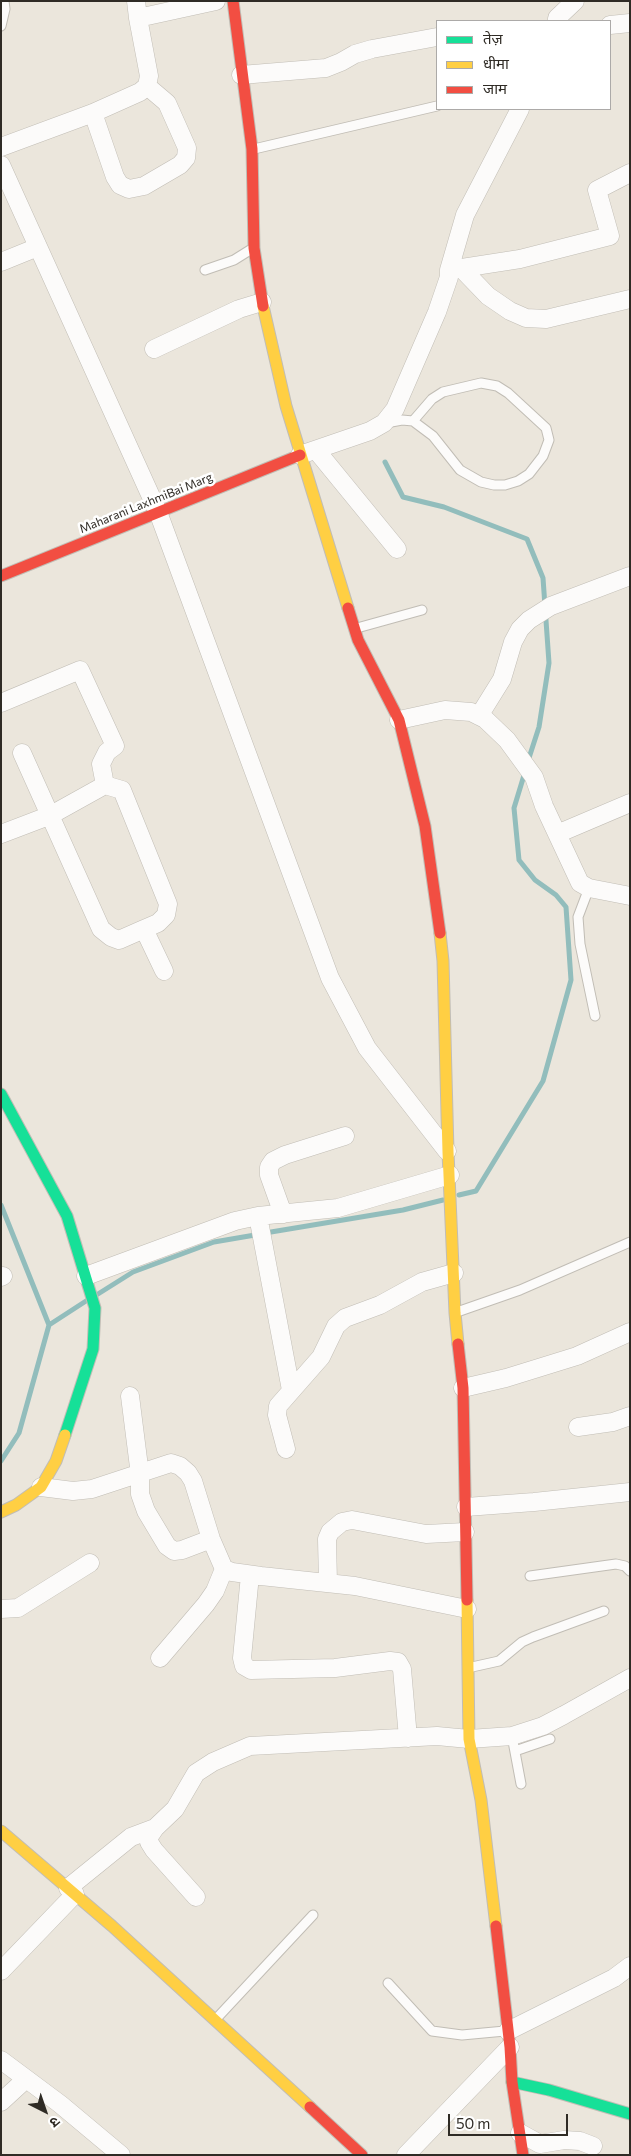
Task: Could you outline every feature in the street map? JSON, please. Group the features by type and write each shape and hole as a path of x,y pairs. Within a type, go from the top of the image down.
{"main road":[{"path":"233,1 252,149 254,248 262,302 286,406 308,452 358,640 399,720 425,826 443,961 448,1152 455,1313 463,1388 469,1739 481,1800 509,2039 512,2082 523,2155"},
{"name":"Maharani LaxhmiBai Marg","path":"1,576 308,452"},
{"path":"1,1094 67,1216 95,1308 93,1349 86,1375 56,1461 41,1487 16,1505 1,1512"},
{"path":"1,1832 71,1891 362,2155"},
{"path":"512,2082 549,2090 630,2114"}],"street":[{"path":"1,147 93,113 140,92 147,86 149,76 137,10 216,1"},
{"path":"557,20 575,1"},
{"path":"611,25 630,23"},
{"path":"241,75 326,68 354,54 436,37"},
{"path":"93,113 115,177 120,185 129,189 144,186 180,165 186,158 187,148 167,103 147,86"},
{"path":"397,549 308,452 370,431 384,423 395,409 437,312 449,277 455,269 465,215 519,110"},
{"path":"1,166 6,189 38,247 158,512 330,978 367,1048 448,1152"},
{"path":"455,269 520,259 610,236 597,190 630,173"},
{"path":"1,262 38,247"},
{"path":"455,269 488,296 510,311 526,318 546,318 630,299"},
{"path":"154,349 239,309 262,302"},
{"path":"479,716 502,679 516,636 529,620 545,609 630,576"},
{"path":"1,703 80,670 115,746 108,752 101,764 105,785"},
{"path":"399,720 445,710 471,712 495,727 537,783 541,799 580,883 588,888 630,896"},
{"path":"1,834 51,815 105,785 122,790 168,904 166,915 158,923 119,940 111,938 101,929 51,815 22,753"},
{"path":"557,834 630,803"},
{"path":"144,929 164,971"},
{"path":"283,1214 269,1176 269,1166 272,1161 345,1136"},
{"path":"88,1283 235,1221 258,1216 338,1208 450,1181"},
{"path":"258,1216 291,1390"},
{"path":"286,1449 277,1416 278,1406 315,1365 336,1326 345,1318 380,1305 422,1282 454,1273"},
{"path":"463,1388 506,1378 578,1356 630,1332"},
{"path":"130,1396 140,1475 140,1494 146,1511 167,1546 174,1551 212,1539"},
{"path":"578,1426 613,1422 630,1416"},
{"path":"41,1487 73,1491 92,1489 171,1464 180,1466 188,1473 224,1569 215,1591 206,1604 160,1658"},
{"path":"466,1507 630,1492"},
{"path":"328,1583 327,1539 330,1532 342,1522 352,1520 426,1534 465,1532"},
{"path":"1,1609 18,1608 90,1563"},
{"path":"224,1569 250,1575 355,1586 467,1609"},
{"path":"250,1575 242,1658 244,1666 251,1670 335,1668 390,1661 398,1662 402,1669 408,1738"},
{"path":"196,1898 154,1850 149,1842 149,1837 155,1828 175,1809 189,1782 196,1773 213,1762 250,1746 437,1736 513,1743 630,1678"},
{"path":"1,1971 71,1891 131,1837 155,1828"},
{"path":"406,2155 509,2039 614,1978 630,1966"},
{"path":"1,2060 121,2155"},
{"path":"1,2102 26,2079"},
{"path":"520,2133 540,2144 580,2141 594,2146"}],"lane":[{"path":"1,26 4,19 4,1"},
{"path":"252,149 436,106"},
{"path":"205,270 234,260 254,248"},
{"path":"384,423 402,420 413,421 433,436 460,470 480,482 494,485 505,485 518,481 529,474 543,456 549,440 546,428 508,393 496,386 481,383 444,392 432,399 413,421"},
{"path":"355,628 422,610"},
{"path":"588,888 578,917 580,944 595,1016"},
{"path":"455,1313 520,1290 630,1242"},
{"path":"530,1576 616,1564 625,1566 630,1571"},
{"path":"469,1668 499,1660 522,1642 604,1611"},
{"path":"521,1784 513,1743 550,1739"},
{"path":"215,2020 313,1915"},
{"path":"388,1983 432,2031 509,2039"}],"waterway":[{"path":"385,462 403,497 444,507 527,539 543,578 549,663 539,727 528,761"},
{"path":"459,1195 476,1191 543,1081 571,980 566,907 556,895 535,880 519,860 514,808 525,772"},
{"path":"271,1232 403,1210 443,1200"},
{"path":"1,1205 49,1325 19,1433 1,1461"},
{"path":"98,1294 133,1272 214,1242 255,1235"},
{"path":"49,1325 86,1301"}],"traffic: fast":[{"path":"1,1094 67,1216 95,1308 93,1349 65,1435"},
{"path":"512,2082 549,2090 630,2114"}],"traffic: slow":[{"path":"263,306 286,406 348,608"},
{"path":"440,933 443,961 448,1152 458,1344"},
{"path":"1,1512 16,1505 41,1487 56,1461 65,1435"},
{"path":"467,1600 469,1739 481,1800 496,1926"},
{"path":"1,1831 112,1926 310,2107"}],"traffic: jam":[{"path":"233,1 252,149 254,248 263,306"},
{"path":"1,576 300,455"},
{"path":"348,608 358,640 399,720 425,826 440,933"},
{"path":"458,1344 463,1388 467,1600"},
{"path":"496,1926 510,2047 512,2082 523,2155"},
{"path":"310,2107 362,2155"}]}
